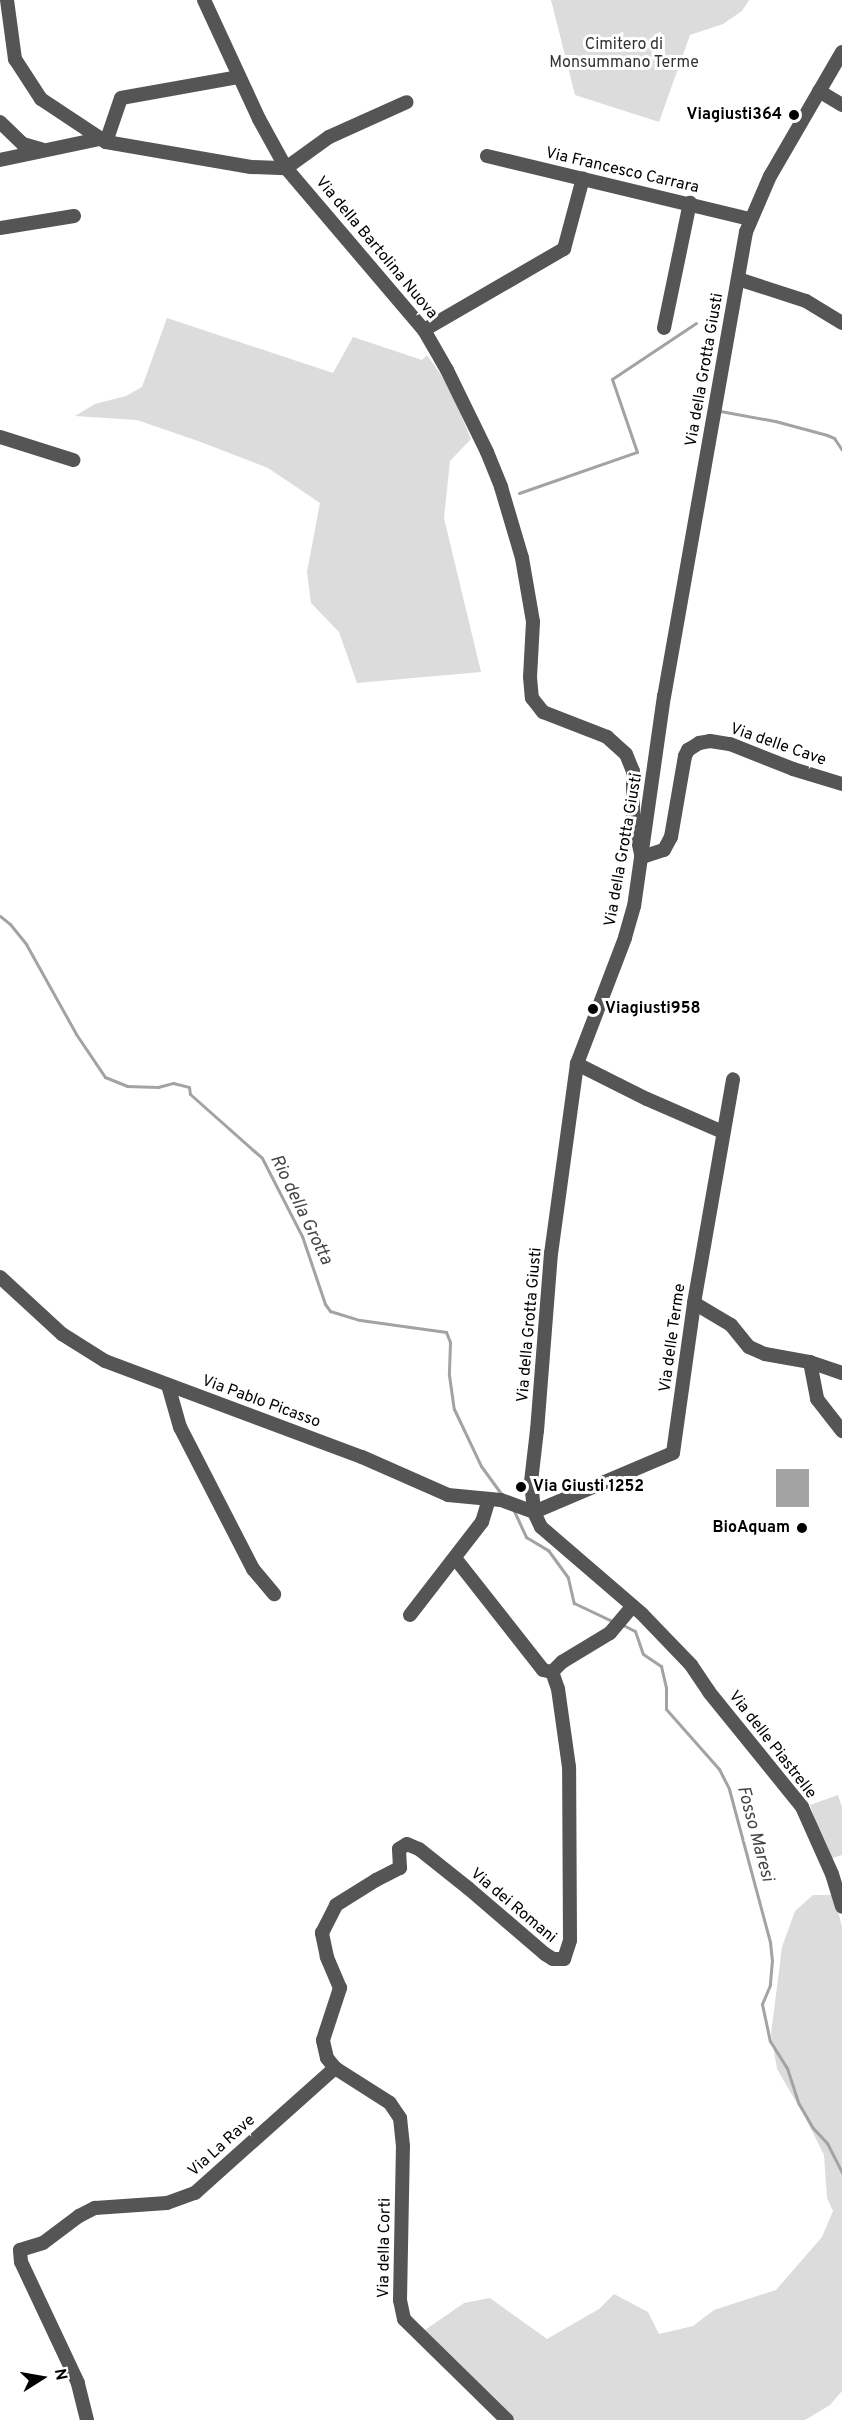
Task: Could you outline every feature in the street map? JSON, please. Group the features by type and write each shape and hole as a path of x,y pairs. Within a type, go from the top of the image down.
{"street":[{"path":"8,0 15,59 41,99 103,141"},
{"name":"Via della Bartolina Nuova","path":"204,0 239,77 286,168 424,330 487,452 513,526 533,622 530,677 532,698 543,712 607,737 626,754 633,771 633,819 642,857"},
{"name":"Via della Grotta Giusti","path":"650,1622 540,1527 534,1512 531,1482 551,1253 577,1064 625,938 642,857 664,696 749,219 770,176 842,52"},
{"path":"103,141 121,98 239,77"},
{"path":"819,91 842,105"},
{"path":"0,160 46,149 103,141 250,167 286,168 329,137 407,102"},
{"path":"0,122 23,144 46,149"},
{"name":"Via Francesco Carrara","path":"487,156 749,219"},
{"path":"424,330 564,249 583,178"},
{"path":"664,328 690,203"},
{"path":"0,228 74,216"},
{"path":"738,279 806,301 842,323"},
{"path":"0,437 73,460"},
{"name":"Via delle Cave","path":"642,857 657,855 664,850 671,837 684,756 688,750 699,743 710,741 730,744 793,770 842,784"},
{"path":"577,1064 646,1099 723,1132"},
{"name":"Via delle Terme","path":"534,1512 673,1453 694,1303 733,1079"},
{"name":"Via Pablo Picasso","path":"0,1277 62,1334 105,1361 362,1457 448,1495 501,1501 534,1512"},
{"path":"694,1303 731,1325 749,1347 765,1354 810,1362 842,1373"},
{"path":"810,1362 817,1399 842,1431"},
{"path":"168,1385 180,1427 253,1569 274,1594"},
{"path":"410,1615 501,1501"},
{"path":"455,1558 543,1670 552,1672 562,1662 610,1633 633,1606"},
{"name":"Via delle Piastrelle","path":"650,1622 691,1665 709,1692 802,1807 832,1874 842,1906"},
{"name":"Via dei Romani","path":"335,2068 327,2058 323,2040 340,1988 327,1957 322,1933 336,1905 400,1868 398,1856 403,1845 411,1845 419,1849 545,1954 559,1960 567,1955 570,1940 569,1767 558,1689 552,1672"},
{"name":"Via La Rave","path":"87,2420 78,2384 21,2262 20,2250 43,2243 79,2216 95,2208 167,2203 195,2193 335,2068"},
{"name":"Via della Corti","path":"335,2068 390,2103 399,2114 403,2146 400,2300 404,2319 507,2420"}],"green space":[{"name":"Cimitero di Monsummano Terme","path":"551,0 749,0 742,11 723,24 690,35 659,122 575,95"},
{"path":"167,318 333,373 353,337 422,360 427,355 449,386 471,439 450,461 444,518 481,672 357,683 339,632 311,603 307,572 320,503 268,468 198,441 137,420 75,416 95,404 126,396 142,387"},
{"path":"838,1795 842,1807 842,1855 829,1859 810,1805"},
{"path":"813,1895 834,1895 842,1927 842,2391 830,2405 805,2420 513,2420 425,2330 464,2303 490,2298 547,2339 599,2309 614,2294 648,2312 659,2334 693,2326 714,2310 776,2290 822,2237 833,2211 827,2198 824,2155 777,2069 771,2034 782,1947 795,1911"}],"shaded area":[{"path":"776,1469 809,1469 809,1507 776,1507"}],"waterway":[{"path":"519,493 637,452 612,379 696,323"},
{"path":"720,411 775,421 827,435 834,438 842,450"},
{"name":"Rio della Grotta","path":"0,916 10,924 26,944 76,1034 105,1077 127,1086 158,1087 173,1083 189,1087 190,1094 262,1158 302,1236 325,1304 330,1311 360,1320 446,1332 450,1342 449,1375 454,1409 481,1466 501,1494"},
{"name":"Fosso Maresi","path":"514,1511 526,1537 548,1550 568,1578 574,1603 614,1622"},
{"name":"Fosso Maresi","path":"623,1625 635,1631 643,1654 661,1666 666,1688 666,1709 719,1769 729,1789 770,1942 772,1960 770,1985 762,2004 770,2041 787,2068 799,2104 813,2128 827,2143 842,2173"}],"place":[{"name":"Viagiusti364","path":"794,115"},
{"name":"Viagiusti958","path":"593,1009"},
{"name":"Via Giusti 1252","path":"521,1487"},
{"name":"BioAquam","path":"802,1528"}]}
